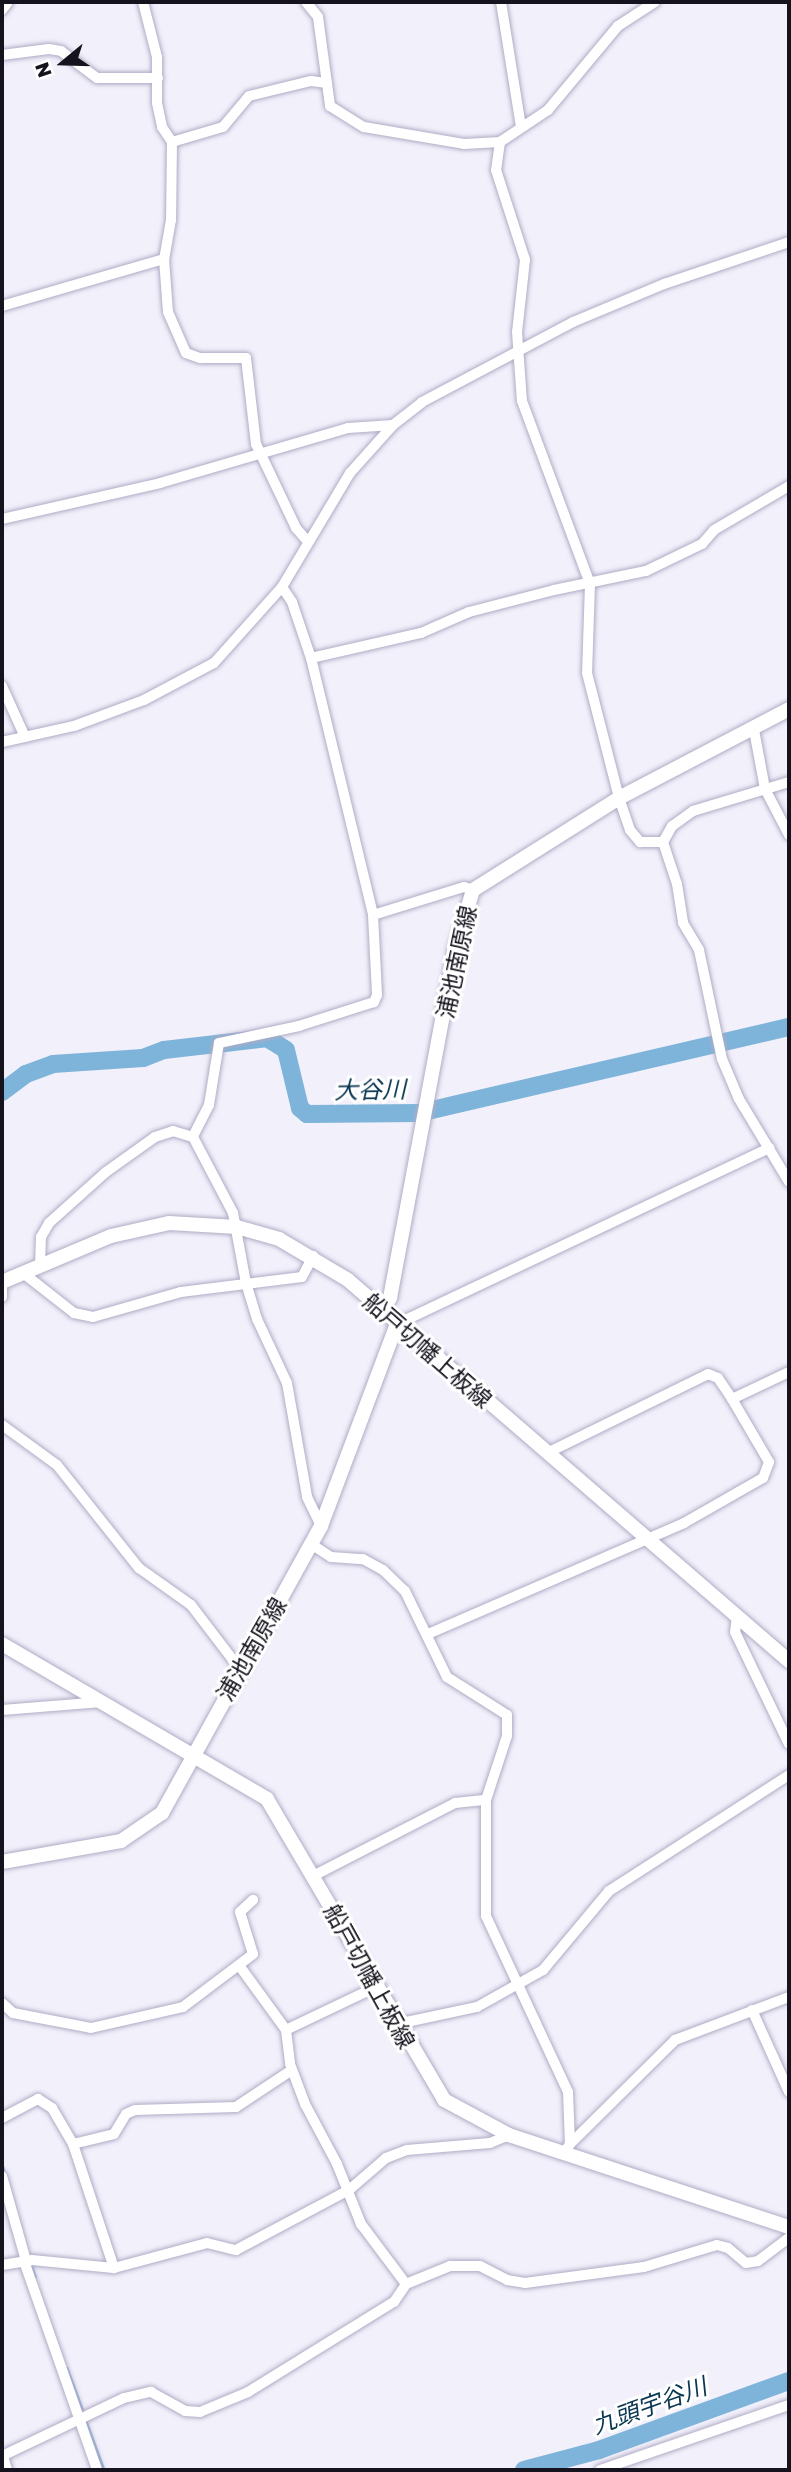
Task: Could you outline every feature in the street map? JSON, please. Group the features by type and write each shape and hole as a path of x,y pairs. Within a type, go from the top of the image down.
{"main road":[{"name":"浦池南原線","path":"382,1309 390,1298 426,1124 427,1104 461,922 473,890 619,798 754,730 789,709"},
{"name":"船戸切幡上板線","path":"2,1282 141,1228 169,1223 237,1227 279,1239 313,1256 382,1309 789,1661"},
{"name":"浦池南原線","path":"2,1862 109,1843 138,1833 162,1813 239,1668 321,1526 397,1324"},
{"name":"船戸切幡上板線","path":"2,1644 190,1757 248,1784 267,1799 444,2100 509,2135 567,2148 789,2227"}],"street":[{"path":"2,10 8,2"},
{"path":"143,2 158,78 160,115 172,142 173,196 164,260 168,312 186,353 200,358 246,358 260,453 296,528 308,542"},
{"path":"306,2 318,17 330,106 364,127 464,144 500,142 548,110 618,26 655,2"},
{"path":"501,2 521,127"},
{"path":"2,55 49,49 61,51 97,78 158,78"},
{"path":"172,142 223,127 249,96 311,81 327,83"},
{"path":"500,142 496,170 525,260 517,349 522,401 590,584 587,673 619,798 630,830 640,842 663,842"},
{"path":"2,742 74,726 184,683 239,641 282,587 350,473 393,425 422,402 517,349 640,293 789,242"},
{"path":"2,306 164,260"},
{"path":"2,519 160,483 348,428 393,425"},
{"path":"311,658 421,634 469,612 590,584 625,579 684,555 714,530 789,486"},
{"path":"193,1137 209,1105 219,1043 299,1026 373,1002 377,995 373,915 311,658 292,602 282,587"},
{"path":"2,686 25,737"},
{"path":"754,730 765,789 789,835"},
{"path":"789,782 693,811 672,826 663,842 677,884 683,923 699,950 719,1032 719,1047 739,1098 789,1182"},
{"path":"373,915 464,887 473,890"},
{"path":"40,1265 41,1237 49,1223 106,1172 155,1137 173,1131 193,1137 237,1227 246,1283 257,1318 287,1383 307,1497 321,1526"},
{"path":"397,1324 770,1148"},
{"path":"23,1273 74,1313 93,1317 181,1292 302,1277 313,1256"},
{"path":"2,1282 2,1297"},
{"path":"732,1399 789,1372"},
{"path":"428,1634 525,1589 649,1539 763,1478 768,1462 718,1378 708,1374 547,1453"},
{"path":"2,1425 57,1465 139,1568 191,1605 239,1668"},
{"path":"311,1544 331,1557 363,1559 383,1570 405,1591 447,1676 507,1714 507,1737 486,1800 486,1916 568,2092 567,2148"},
{"path":"737,1616 735,1632 786,1728 789,1744"},
{"path":"2,1710 102,1702"},
{"path":"397,2024 477,2007 517,1984 559,1956 609,1891 789,1775"},
{"path":"313,1875 390,1833 455,1803 486,1800"},
{"path":"2,2003 13,2013 91,2028 184,2007 240,1968 253,1954 240,1912 253,1900"},
{"path":"240,1968 286,2030 292,2070 349,2190 361,2224 406,2284"},
{"path":"286,2030 376,1987"},
{"path":"567,2148 675,2040 789,1997"},
{"path":"752,2010 789,2092"},
{"path":"74,2144 114,2134 126,2114 135,2110 236,2106 292,2070"},
{"path":"2,2119 31,2101 43,2100 74,2144 114,2269"},
{"path":"2,2265 27,2261 114,2269 207,2243 236,2250 349,2190 386,2158 407,2150 490,2143 509,2135"},
{"path":"2,2176 27,2261 82,2417 97,2470"},
{"path":"7,2470 2,2456 82,2417 151,2392 185,2411 200,2412 248,2392 394,2302 406,2284 450,2266 480,2266 507,2280 525,2283 644,2267 716,2245 728,2248 746,2263 758,2261 789,2238"},
{"path":"600,2470 789,2405"}],"waterway":[{"name":"大谷川","path":"2,1092 26,1074 53,1064 143,1058 164,1050 267,1038 286,1050 300,1108 307,1114 419,1113 789,1027"},
{"path":"2,2163 4,2172"},
{"path":"30,2262 35,2276"},
{"path":"67,2368 84,2414"},
{"name":"九頭宇谷川","path":"524,2470 599,2450 789,2381"},
{"path":"86,2421 104,2470"}]}
